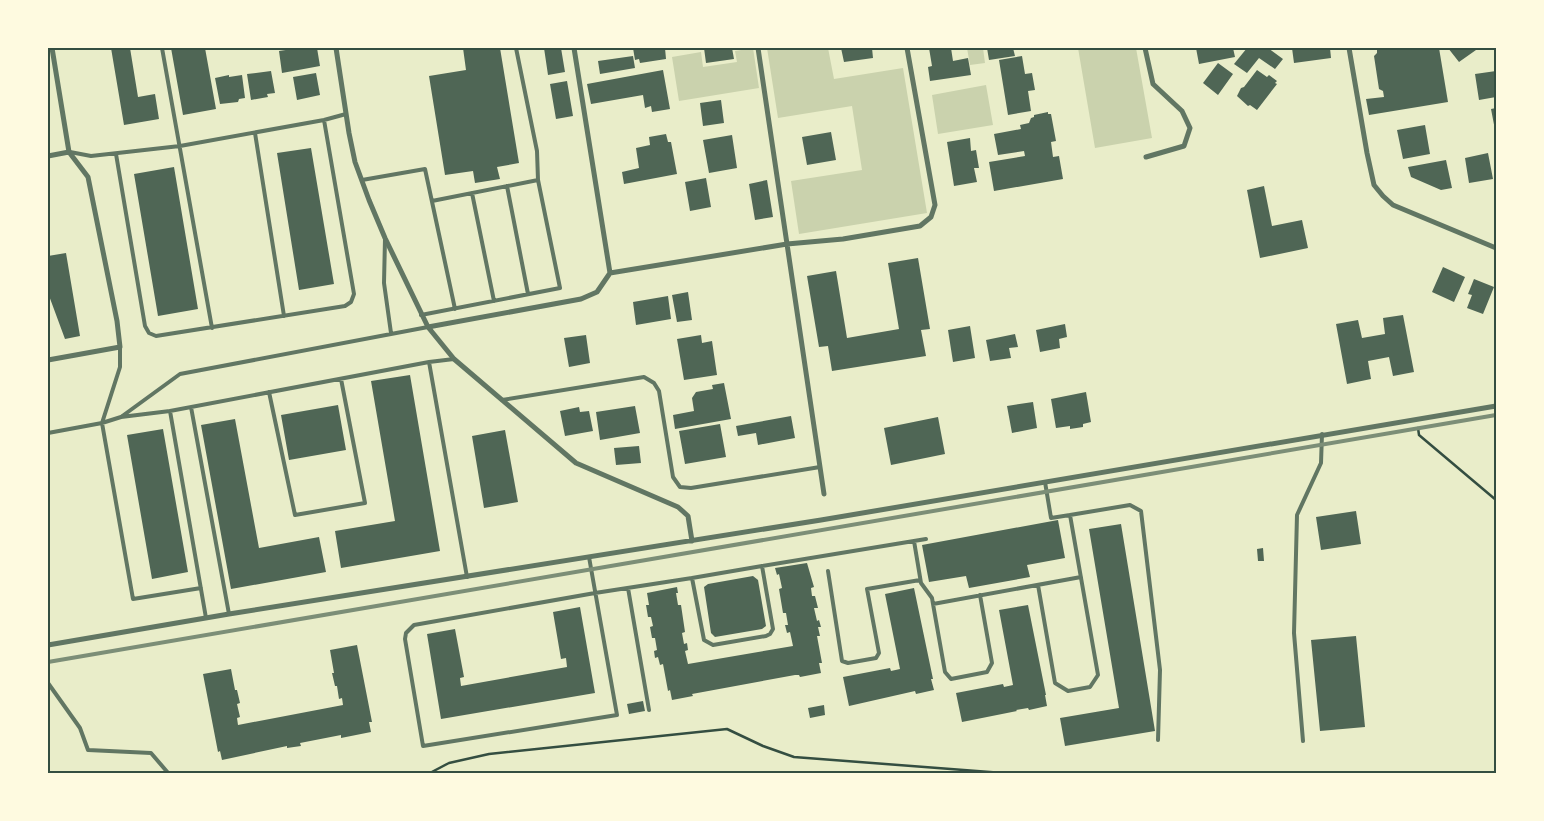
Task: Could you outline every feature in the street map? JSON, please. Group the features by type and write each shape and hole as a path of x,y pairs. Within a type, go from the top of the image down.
{"street":[{"path":"48,360 120,348 117,321 88,177 68,152 52,48"},
{"path":"336,48 355,162 384,238 428,327 454,359 576,463 678,507 688,516 692,541"},
{"path":"428,327 581,299 597,292 610,273 574,48"},
{"path":"758,48 824,494"},
{"path":"610,273 787,244 843,239 920,226 931,217 935,205 907,48"},
{"path":"1145,48 1153,84 1182,110 1190,128 1184,146 1146,157"},
{"path":"1349,48 1374,185 1383,196 1394,204 1496,248"},
{"path":"48,156 68,152"},
{"path":"48,645 229,614 692,541 1496,406"}],"lane":[{"path":"162,48 212,328"},
{"path":"422,315 560,288 538,180 537,151 516,48"},
{"path":"68,152 92,156 180,146 324,120 346,114"},
{"path":"116,154 145,326 149,333 156,336 212,328 345,306 351,302 354,294 324,120"},
{"path":"255,133 284,316"},
{"path":"362,180 424,169 455,308"},
{"path":"432,201 538,180"},
{"path":"507,186 528,294"},
{"path":"472,193 494,301"},
{"path":"384,238 384,283 391,333"},
{"path":"121,417 180,374 428,327"},
{"path":"120,348 120,367 102,423 133,599 201,588"},
{"path":"48,433 102,423 121,417 170,411 429,362 454,359"},
{"path":"429,362 467,577"},
{"path":"500,400 644,377 654,382 659,391 673,477 680,487 691,488 820,467"},
{"path":"269,392 296,515 365,503 341,379"},
{"path":"191,407 229,614"},
{"path":"170,411 206,618"},
{"path":"1302,741 1294,633 1296,515 1320,463 1322,434"},
{"path":"1045,482 1051,518 1130,505 1141,510 1160,670 1158,740"},
{"path":"1038,585 1055,683 1068,691 1090,687 1098,675 1070,515"},
{"path":"589,557 595,593 617,715 423,746 405,639 406,633 414,625 595,593 926,539"},
{"path":"914,541 920,583 932,598 945,672 951,679 987,672 992,663 980,595"},
{"path":"692,578 704,640 713,645 766,636 773,629 762,566"},
{"path":"828,571 842,661 848,663 876,658 879,653 867,589 920,580"},
{"path":"933,604 1081,577"},
{"path":"628,588 649,710"},
{"path":"48,683 80,728 88,750 151,753 169,774"}],"path":[{"path":"1417,418 1418,435 1496,500"},
{"path":"428,774 449,764 489,754 727,729 763,746 794,757 1016,774"}],"green space":[{"path":"753,48 759,88 679,101 672,57 701,52 703,67 737,62 735,51"},
{"path":"767,48 828,48 834,79 903,68 927,213 799,234 791,181 862,170 852,106 778,118"},
{"path":"967,48 983,48 985,63 970,65"},
{"path":"1078,48 1136,48 1152,138 1095,148"},
{"path":"986,85 993,125 938,134 932,95"}],"building":[{"path":"111,48 130,48 138,97 155,94 159,119 124,125"},
{"path":"171,48 205,48 216,109 183,115"},
{"path":"317,48 320,66 282,73 279,51"},
{"path":"463,48 500,48 519,163 497,167 500,179 475,183 473,171 445,175 429,76 466,70"},
{"path":"544,48 561,48 565,72 548,75"},
{"path":"633,48 665,48 666,59 640,63 639,59 635,60"},
{"path":"704,48 732,48 734,59 706,63"},
{"path":"841,48 872,48 873,58 844,62"},
{"path":"929,48 951,48 953,61 968,58 971,75 930,81 928,67 932,66"},
{"path":"987,48 1013,48 1015,56 989,60"},
{"path":"1196,48 1233,48 1235,57 1199,64"},
{"path":"1247,48 1268,48 1283,59 1275,69 1259,58 1247,73 1234,64"},
{"path":"1292,48 1330,48 1331,58 1294,63"},
{"path":"1439,48 1448,102 1369,115 1366,99 1384,97 1383,91 1379,89 1374,56 1377,53 1377,49"},
{"path":"1448,48 1474,48 1476,50 1459,62"},
{"path":"633,56 635,68 600,74 598,61"},
{"path":"1022,56 1025,74 1032,73 1035,90 1028,91 1031,111 1008,115 999,60"},
{"path":"1218,63 1233,74 1218,95 1203,83"},
{"path":"663,70 670,109 652,112 651,106 645,108 643,95 591,104 587,84"},
{"path":"1257,70 1267,77 1269,75 1277,81 1275,83 1277,84 1257,110 1250,105 1248,106 1237,96 1241,88 1244,87"},
{"path":"271,71 275,93 267,94 268,97 251,100 247,74"},
{"path":"1496,71 1496,97 1479,100 1475,74"},
{"path":"316,73 320,95 297,100 293,77"},
{"path":"229,75 229,77 242,75 245,98 239,99 238,102 220,104 215,78"},
{"path":"567,81 573,116 556,119 550,84"},
{"path":"721,100 724,123 703,126 700,103"},
{"path":"1496,108 1496,135 1491,109"},
{"path":"1048,112 1048,114 1051,114 1056,141 1051,142 1053,157 1059,156 1063,179 994,191 989,162 1025,156 1024,151 998,155 994,134 1021,129 1020,125 1029,123 1034,115"},
{"path":"1425,125 1430,154 1403,159 1397,130"},
{"path":"831,132 836,160 807,165 802,137"},
{"path":"666,134 668,142 671,142 677,174 624,184 622,172 639,168 636,148 650,145 649,137"},
{"path":"732,135 737,168 709,173 703,140"},
{"path":"970,138 971,151 976,150 979,168 974,168 977,182 954,186 947,142"},
{"path":"311,148 334,284 299,290 277,153"},
{"path":"1488,153 1493,179 1469,183 1465,158"},
{"path":"1446,160 1452,188 1441,190 1411,177 1408,167"},
{"path":"174,167 198,309 158,316 134,174"},
{"path":"706,178 711,207 690,211 685,182"},
{"path":"767,180 773,217 755,220 749,184"},
{"path":"1264,186 1272,226 1302,220 1308,248 1260,258 1247,190"},
{"path":"66,253 80,336 65,339 48,293 48,256"},
{"path":"918,258 930,329 921,330 926,356 832,371 828,346 819,347 807,276 836,271 847,338 899,329 888,263"},
{"path":"1443,267 1465,277 1454,302 1432,292"},
{"path":"1474,279 1494,287 1483,314 1467,308 1472,295 1468,294"},
{"path":"688,292 692,320 677,322 672,295"},
{"path":"668,296 671,319 636,325 633,302"},
{"path":"1403,315 1414,372 1393,376 1389,357 1368,361 1371,379 1347,384 1336,324 1358,320 1362,338 1385,334 1383,318"},
{"path":"1065,324 1067,337 1059,339 1060,348 1040,352 1036,330"},
{"path":"970,326 975,358 953,362 948,330"},
{"path":"1015,334 1018,347 1009,348 1011,358 990,361 986,340"},
{"path":"586,335 590,363 569,367 564,338"},
{"path":"701,335 702,343 712,341 717,375 684,380 677,339"},
{"path":"410,375 440,551 341,568 335,531 395,521 371,381"},
{"path":"724,383 731,419 675,429 673,415 694,411 692,398 696,392 713,389 712,385"},
{"path":"1086,392 1091,422 1083,424 1083,427 1070,429 1070,426 1056,428 1051,399"},
{"path":"1033,402 1037,428 1012,433 1007,406"},
{"path":"338,405 346,450 289,460 281,415"},
{"path":"635,406 640,433 600,440 596,412"},
{"path":"579,407 580,412 589,411 593,431 565,436 560,411"},
{"path":"791,416 795,438 758,445 756,433 738,436 736,426"},
{"path":"938,417 945,454 891,465 884,428"},
{"path":"235,419 259,548 319,537 326,572 231,589 201,425"},
{"path":"720,424 726,457 685,464 679,431"},
{"path":"163,429 188,572 152,579 127,435"},
{"path":"505,430 518,502 484,508 472,436"},
{"path":"639,446 641,463 616,465 614,448"},
{"path":"1356,511 1361,544 1321,550 1316,517"},
{"path":"1058,520 1065,558 1027,565 1030,577 969,588 966,576 929,582 922,545"},
{"path":"1121,524 1155,731 1065,746 1060,718 1119,708 1089,529"},
{"path":"1263,548 1264,561 1258,561 1257,549"},
{"path":"807,563 814,587 811,588 812,596 815,596 818,608 814,608 817,621 819,620 821,627 818,627 820,636 817,636 822,663 819,663 821,673 800,677 795,675 692,694 693,696 672,700 670,690 668,691 663,664 660,665 658,657 655,658 654,651 657,650 655,638 652,638 650,627 653,626 651,617 648,617 647,593 677,587 678,605 681,605 685,632 682,633 684,644 687,643 688,650 685,651 688,664 793,646 790,632 787,633 785,625 788,625 786,613 783,613 779,589 782,588 779,574 777,575 775,568"},
{"path":"753,576 758,580 766,626 762,629 715,637 711,633 704,587 708,584"},
{"path":"914,588 934,690 916,694 915,691 849,706 843,677 890,668 891,671 900,669 885,594"},
{"path":"1028,605 1047,706 1029,710 1028,708 1016,710 962,722 956,693 1003,684 1004,687 1013,685 999,610"},
{"path":"580,607 595,693 441,719 427,634 455,629 464,677 460,678 461,686 567,667 566,658 561,659 553,612"},
{"path":"1356,636 1365,727 1320,731 1311,640"},
{"path":"357,645 372,722 369,722 371,732 341,738 341,735 300,743 301,746 287,748 287,746 222,760 220,751 218,752 203,674 231,669 235,690 237,690 240,703 237,704 240,717 237,718 238,725 343,705 342,698 339,699 337,686 335,686 330,650"},
{"path":"643,701 645,711 629,714 627,704"},
{"path":"824,705 825,715 810,718 808,708"}],"railway":[{"path":"48,662 1496,415"}]}
